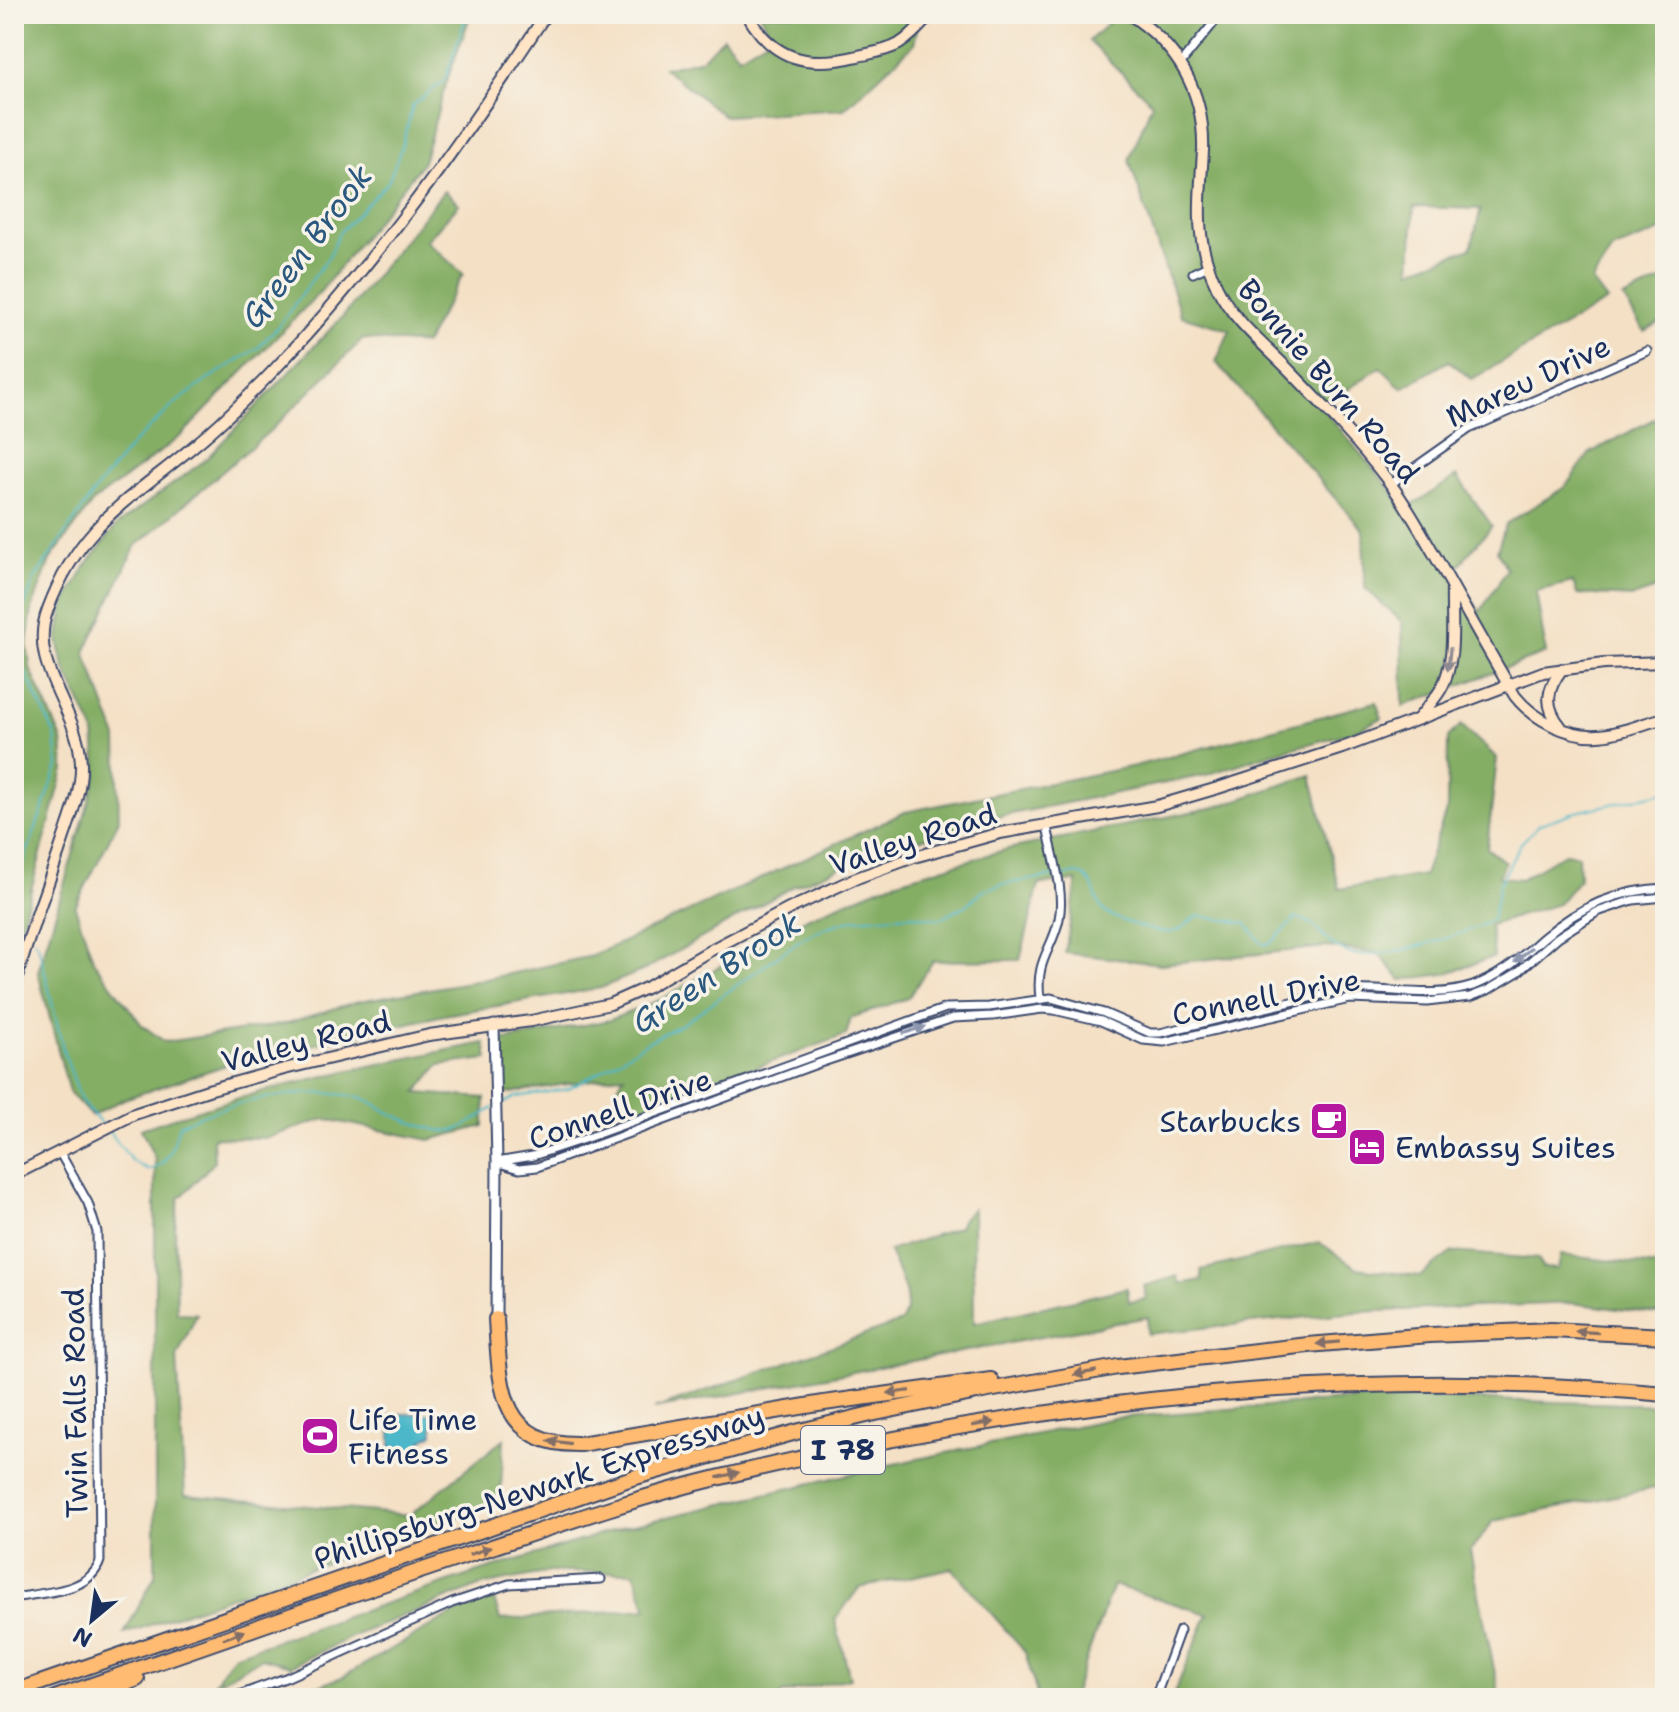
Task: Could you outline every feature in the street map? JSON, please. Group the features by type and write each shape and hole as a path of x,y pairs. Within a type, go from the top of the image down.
{"highway":[{"path":"496,1319 503,1393 512,1415 529,1432 563,1444 580,1444 888,1393 1004,1379 1027,1383"},
{"name":"Phillipsburg-Newark Expressway","path":"14,1692 632,1478 800,1431 1027,1383 1206,1356 1430,1335 1551,1330 1665,1336"},
{"name":"Phillipsburg-Newark Expressway","path":"55,1698 408,1575 637,1500 716,1478 897,1438 1086,1408 1283,1389 1481,1385 1665,1394"},
{"path":"89,1698 167,1667 204,1646"}],"main road":[{"path":"14,990 71,816 81,767 75,727 46,664 42,647 45,616 72,560 107,515 224,419 313,328 462,139 546,14"},
{"path":"747,14 762,36 778,50 799,60 824,62 872,53 899,44 931,14"},
{"name":"Bonnie Burn Road","path":"1129,14 1160,38 1181,63 1199,113 1203,148 1198,221 1200,240 1218,289 1243,324 1340,423 1391,484 1508,685 1528,710 1563,728 1599,735 1665,718"},
{"path":"1415,722 1446,678 1452,586"},
{"name":"Valley Road","path":"14,1175 114,1123 208,1090 429,1035 531,1021 610,1004 648,987 777,915 854,879 914,857 1000,833 1157,806 1342,748 1508,685 1562,669 1665,662"},
{"path":"1562,669 1548,698 1552,716 1563,728"}],"street":[{"path":"1181,63 1221,14"},
{"path":"1193,273 1208,266"},
{"name":"Mareu Drive","path":"1391,484 1469,429 1647,351"},
{"path":"1040,998 1040,966 1060,916 1058,884 1047,826"},
{"name":"Connell Drive","path":"497,1162 533,1156 584,1139 946,1008 997,1006 1040,998 1077,1004 1150,1033 1324,994 1367,989 1442,992 1472,986 1507,968 1562,923 1594,903 1628,892 1665,888"},
{"name":"Connell Drive","path":"497,1162 519,1169 537,1167 814,1065 953,1018 1054,1010 1101,1021 1143,1040 1164,1042 1350,999 1427,1002 1470,997 1518,972 1558,937 1597,912 1633,900 1665,897"},
{"path":"1324,994 1326,1003"},
{"path":"494,1025 497,1162"},
{"name":"Twin Falls Road","path":"14,1598 83,1583 94,1574 100,1561 97,1232 88,1203 60,1153"},
{"name":"Connell Drive","path":"496,1319 497,1162"},
{"path":"231,1698 288,1677 466,1598 509,1584 601,1579"},
{"path":"1155,1698 1180,1630"}],"green space":[{"path":"14,14 471,14 446,83 423,162 320,292 181,436 93,502 50,560 32,609 27,643 30,668 62,740 64,770 14,952"},
{"path":"760,14 920,14 914,44 844,109 724,116 664,68 702,59 723,37 739,56 772,36"},
{"path":"1118,14 1665,14 1665,234 1663,230 1612,250 1592,281 1607,301 1472,379 1449,361 1402,388 1380,367 1322,408 1405,510 1457,476 1492,526 1454,571 1480,612 1507,569 1497,551 1506,524 1565,487 1590,453 1665,413 1665,495 1659,496 1662,587 1633,597 1577,594 1573,582 1536,591 1546,653 1403,706 1402,622 1365,588 1363,530 1216,362 1230,330 1181,316 1129,160 1152,103 1089,41","holes":["1414,207 1481,209 1471,248 1411,270"]},
{"path":"444,191 459,204 426,241 463,274 425,344 363,339 272,429 135,547 85,652 117,738 119,820 75,907 94,962 142,1025 165,1042 284,1024 359,1001 481,980 592,956 905,812 1135,766 1376,702 1382,718 1353,732 1206,775 1001,816 879,851 794,886 644,970 601,988 444,1015 232,1063 124,1099 91,1116 69,1092 38,972 97,774 94,731 64,667 58,640 64,606 85,567 117,525 204,461 346,313"},
{"path":"1665,279 1665,320 1644,331 1623,298"},
{"path":"1461,725 1497,758 1487,848 1505,862 1499,877 1521,879 1565,853 1578,855 1579,879 1558,904 1490,925 1494,957 1444,974 1401,980 1378,953 1327,947 1161,964 1065,953 1077,881 1039,884 1020,960 933,961 908,998 851,1018 846,1035 630,1113 615,1092 624,1075 503,1094 500,1041 610,1020 659,1000 809,917 891,883 1008,849 1216,807 1311,775 1339,889 1424,875 1447,808 1448,737"},
{"path":"485,1043 488,1059 439,1065 416,1093 485,1098 484,1126 430,1140 325,1119 266,1138 213,1137 214,1162 179,1199 175,1228 177,1313 197,1314 177,1357 185,1495 410,1515 504,1439 500,1502 124,1634 155,1576 155,1159 141,1129 268,1090"},
{"path":"973,1209 974,1323 1127,1288 1129,1302 1146,1299 1144,1286 1178,1276 1180,1284 1202,1280 1201,1270 1319,1242 1357,1268 1420,1276 1452,1252 1538,1259 1542,1268 1558,1269 1561,1255 1665,1267 1665,1315 1572,1303 1356,1312 1147,1334 1148,1317 654,1409 901,1322 907,1305 906,1296 889,1251 959,1227"},
{"path":"1382,1397 1665,1405 1665,1486 1494,1521 1470,1551 1500,1698 1172,1698 1208,1614 1113,1585 1072,1698 1038,1698 1025,1652 952,1568 859,1588 835,1620 850,1678 782,1694 779,1698 289,1698 342,1677 492,1592 500,1620 647,1609 634,1572 549,1572 482,1585 358,1634 291,1666 261,1658 214,1684 233,1655 469,1575 621,1528 884,1466 1114,1418"}],"water":[{"path":"391,1414 433,1414 433,1434 422,1441 419,1449 391,1450"}],"waterway":[{"name":"Green Brook","path":"14,899 15,886 58,766 55,735 20,661 17,636 35,578 96,489 135,441 177,402 258,348 281,323 329,256 339,233 388,182 413,105 445,80 464,23 471,14"},
{"name":"Green Brook","path":"1062,876 1077,874 1086,877 1103,910 1148,929 1174,932 1199,916 1246,923 1262,944 1270,944 1296,918 1312,924 1332,944 1346,952 1378,954 1442,940 1492,920 1500,883 1521,843 1540,824 1572,813 1665,792"},
{"name":"Green Brook","path":"500,1105 516,1097 568,1089 684,1023 803,938 827,927 854,919 911,915 940,919 965,906 984,890 1055,876"},
{"name":"Green Brook","path":"14,912 26,933"},
{"name":"Green Brook","path":"34,940 38,944 64,1053 82,1102 103,1126"},
{"name":"Green Brook","path":"108,1130 132,1161 149,1170 166,1158 179,1125 220,1109 268,1098 315,1093 359,1097 404,1119 445,1131 462,1128 494,1108"}],"place":[{"name":"Starbucks","path":"1329,1121"},
{"name":"Embassy Suites","path":"1367,1147"},
{"name":"Life Time Fitness","path":"320,1436"}]}
